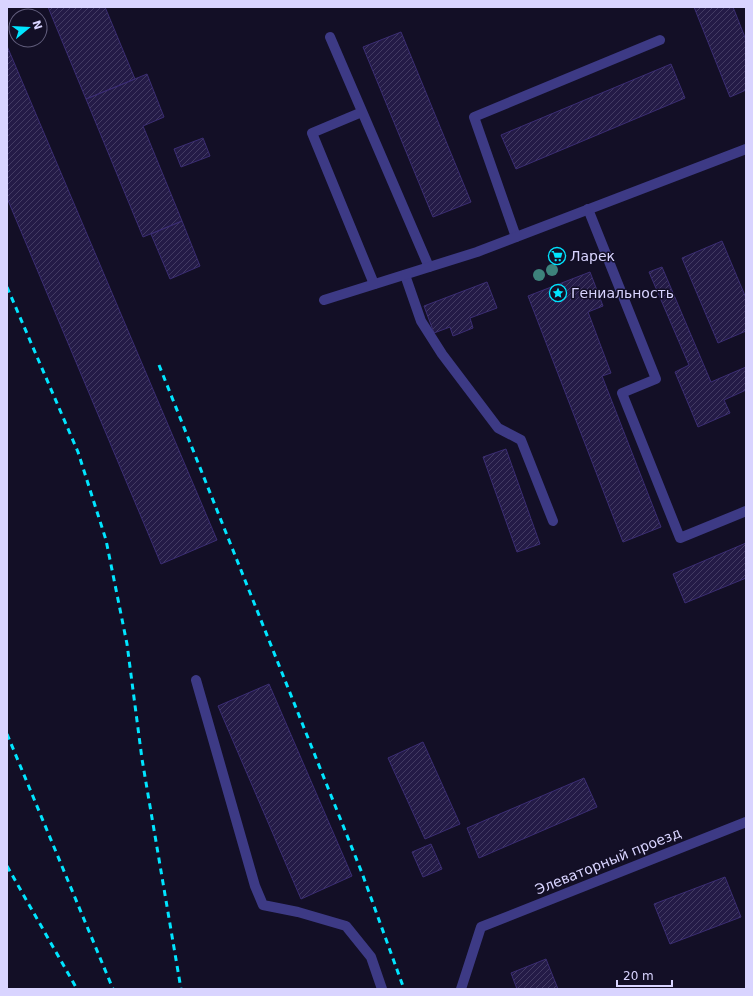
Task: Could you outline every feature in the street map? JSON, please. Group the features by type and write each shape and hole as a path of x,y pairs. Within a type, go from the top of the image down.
{"street":[{"path":"330,37 429,267"},
{"path":"516,237 474,116 660,40"},
{"path":"362,112 312,133 374,284"},
{"path":"324,300 477,252 746,149"},
{"path":"588,209 656,379 622,393 680,538 746,510"},
{"path":"405,275 421,321 442,354 498,428 520,440 553,521"},
{"path":"196,680 255,886 263,905 298,912 346,926 371,957 382,989"},
{"name":"Элеваторный проезд","path":"461,989 481,926 746,822"}],"building":[{"path":"48,7 105,7 135,79 86,99"},
{"path":"694,7 733,7 746,40 746,90 730,97"},
{"path":"401,32 471,202 433,217 363,47"},
{"path":"7,46 217,540 161,564 7,198"},
{"path":"671,64 685,98 516,169 501,135"},
{"path":"147,74 164,117 143,126 182,221 143,237 86,99"},
{"path":"203,138 210,156 181,167 174,149"},
{"path":"182,221 200,266 170,279 151,234"},
{"path":"722,241 746,298 746,331 718,343 682,258"},
{"path":"662,267 711,382 746,367 746,390 724,400 730,413 698,427 675,372 689,365 649,272"},
{"path":"590,272 603,306 588,312 611,373 602,376 661,527 623,542 528,296"},
{"path":"487,282 497,308 470,318 473,328 453,336 450,327 434,333 424,306"},
{"path":"506,449 540,544 517,552 483,457"},
{"path":"746,543 746,578 685,603 673,574"},
{"path":"269,684 352,876 301,899 218,706"},
{"path":"423,742 460,824 425,839 388,758"},
{"path":"584,778 597,807 479,858 467,828"},
{"path":"431,844 442,869 423,877 412,852"},
{"path":"725,877 741,917 670,944 654,904"},
{"path":"546,959 558,989 517,989 511,973"}],"railway":[{"path":"7,287 78,452 106,540 127,644 142,759 181,989"},
{"path":"159,365 362,873 404,989"},
{"path":"7,734 113,989"},
{"path":"7,866 77,989"}],"place":[{"name":"Ларек","path":"557,256"},
{"name":"Гениальность","path":"558,293"}]}
